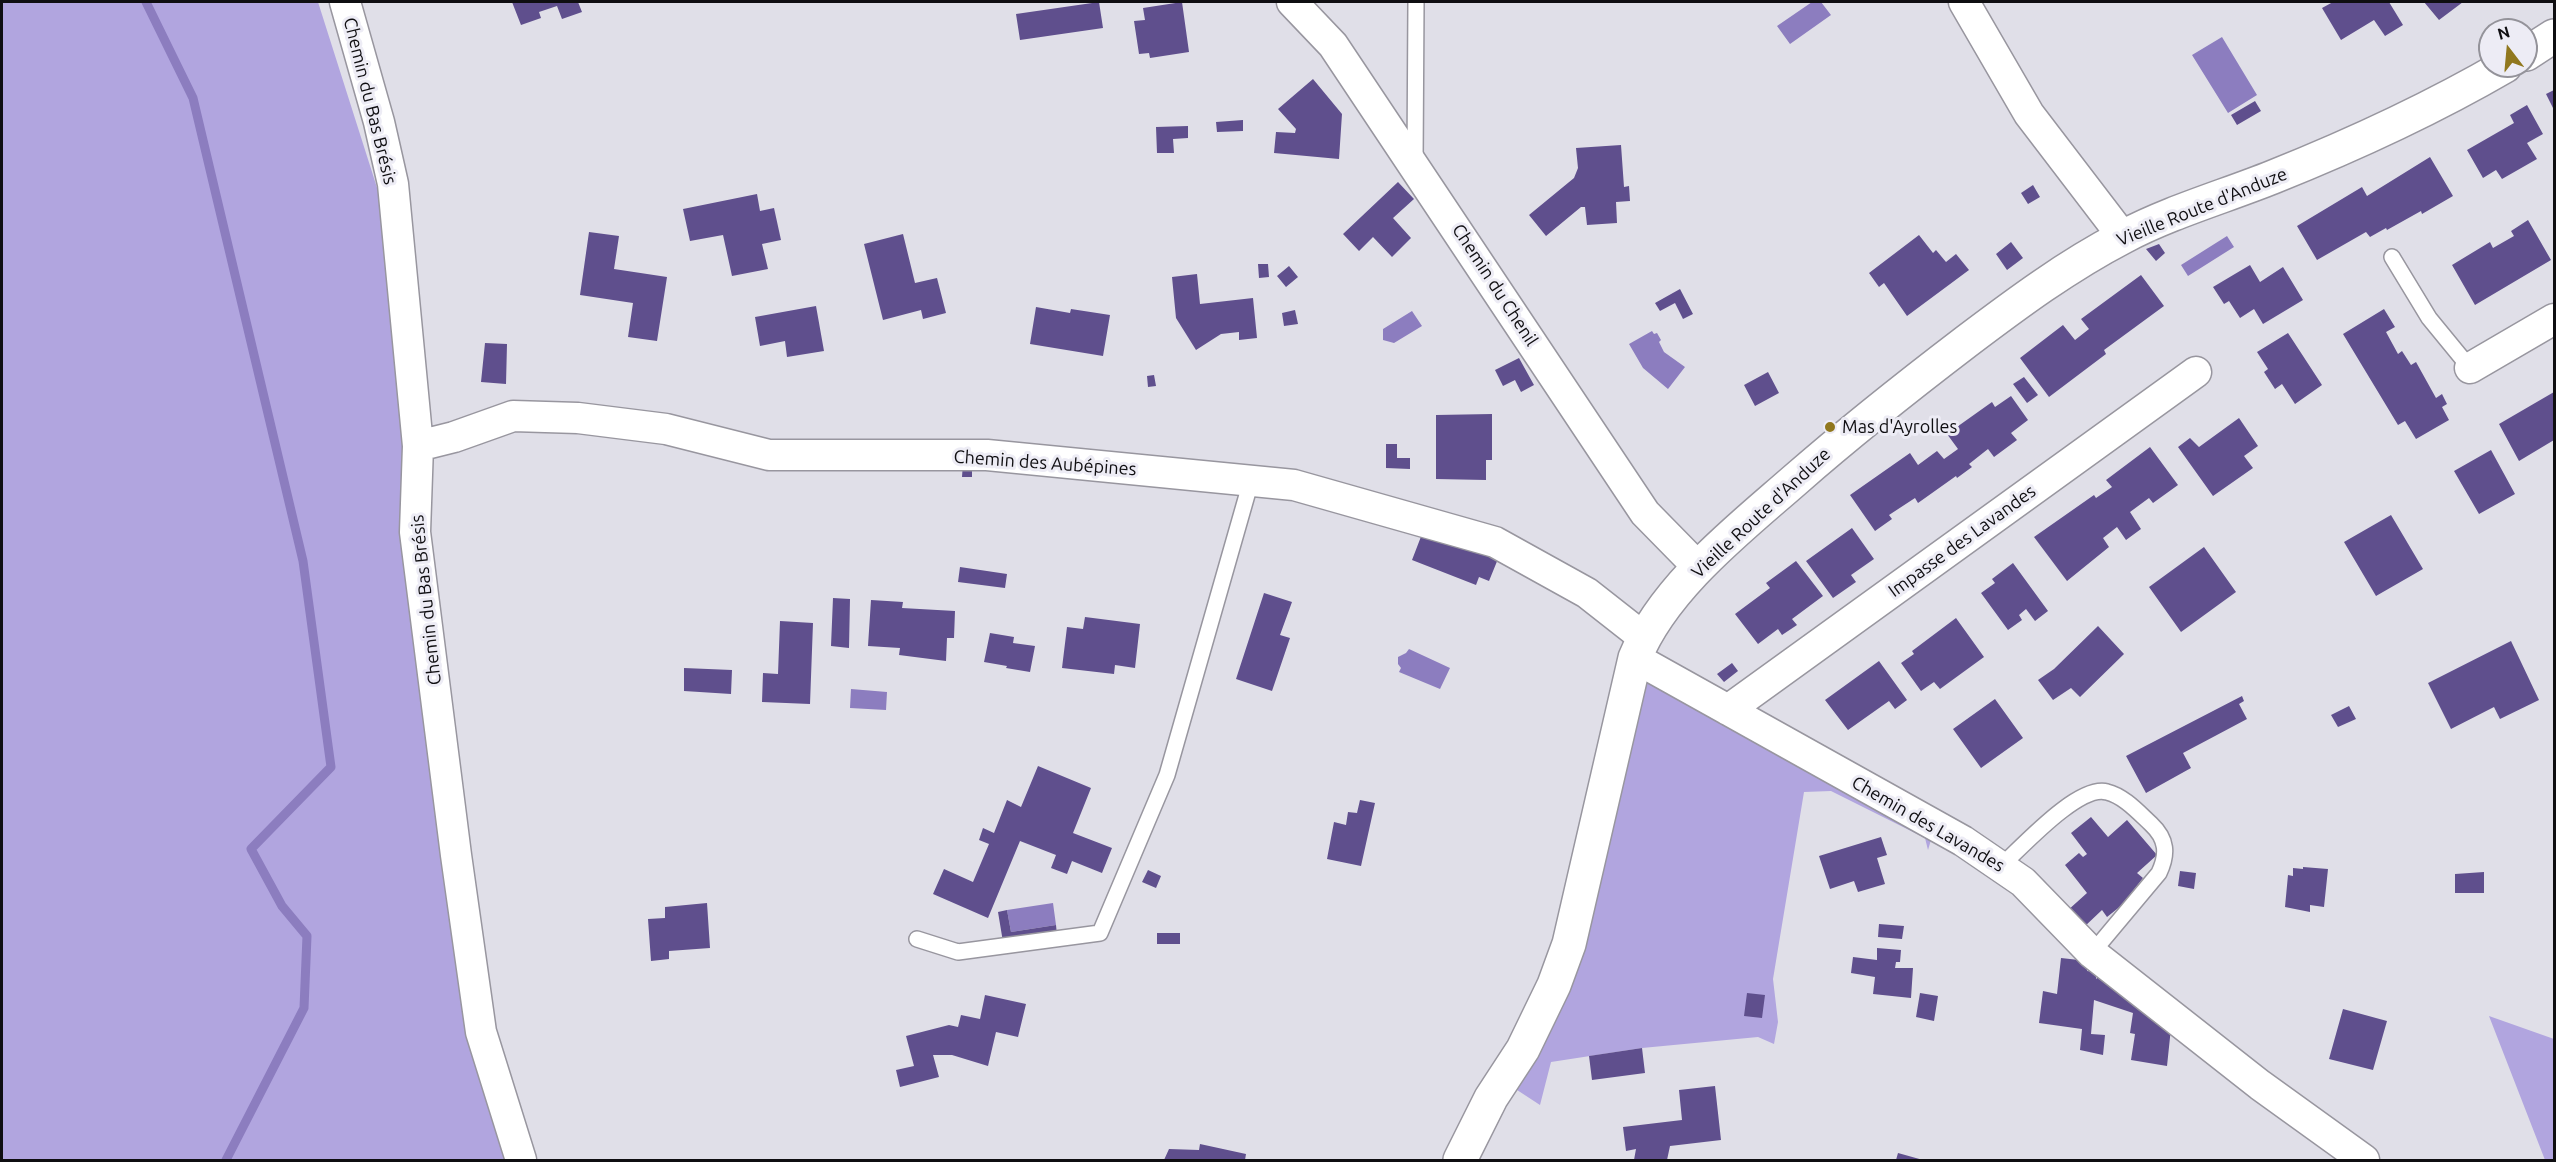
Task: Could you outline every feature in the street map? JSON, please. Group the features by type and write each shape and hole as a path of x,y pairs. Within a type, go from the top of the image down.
{"street":[{"name":"Chemin du Bas Brésis","path":"345,2 379,122 393,184 418,446 415,532 481,1032 521,1161"},
{"name":"Chemin du Chenil","path":"1292,2 1333,45 1645,513 1699,568"},
{"path":"1964,2 2030,114 2123,237"},
{"path":"2538,46 2554,36"},
{"name":"Vieille Route d'Anduze","path":"1460,1161 1491,1098 1523,1050 1554,985 1569,944 1639,648 1669,602 1699,568 1791,483 1905,388 2011,308 2123,237 2169,216 2325,156 2428,109 2484,78"},
{"path":"2470,368 2554,319"},
{"name":"Impasse des Lavandes","path":"1728,710 2196,372"},
{"name":"Chemin des Aubépines","path":"418,446 454,437 513,416 578,418 666,429 769,455 987,455 1294,485 1495,542 1587,593 1639,648"},
{"name":"Chemin des Lavandes","path":"1639,648 1728,710 1963,841 2001,866 2023,882 2092,953 2260,1085 2364,1161"}],"lane":[{"path":"1415,165 1416,2"},
{"path":"2392,257 2429,318 2470,368"},
{"path":"917,939 958,952 1100,933 1167,775 1251,481"},
{"path":"2001,866 2075,799 2092,792 2105,791 2117,795 2156,829 2166,848 2166,857 2159,873 2092,953"}],"shaded area":[{"path":"2,2 318,2 379,194 444,814 511,1160 2,1160"},
{"path":"1812,2 1821,2 1831,15 1790,44 1777,26"},
{"path":"2222,37 2257,95 2228,113 2192,55"},
{"path":"2227,236 2234,247 2188,276 2181,265"},
{"path":"1412,311 1422,326 1394,343 1383,340 1383,329"},
{"path":"1652,331 1654,334 1657,333 1661,340 1659,342 1664,352 1685,367 1668,389 1643,368 1629,344"},
{"path":"1409,649 1450,668 1440,689 1399,672 1401,668 1398,664 1398,657"},
{"path":"1652,678 1929,830 1931,840 1928,850 1925,838 1831,791 1804,792 1773,979 1778,1022 1774,1044 1758,1037 1642,1048 1551,1062 1540,1105 1514,1088 1630,728 1646,682"},
{"path":"851,689 887,692 886,710 850,708"},
{"path":"1053,903 1056,925 1011,932 1007,910"},
{"path":"2489,1016 2554,1039 2554,1160 2545,1160"}],"building":[{"path":"512,2 578,2 582,12 562,19 557,6 539,12 541,18 521,25"},
{"path":"1099,2 1103,28 1020,40 1016,14"},
{"path":"1182,2 1189,52 1150,58 1149,53 1139,54 1134,21 1145,20 1143,8"},
{"path":"2333,2 2389,2 2403,25 2385,36 2374,20 2341,40 2322,8"},
{"path":"2424,2 2463,2 2439,20"},
{"path":"1313,79 1342,114 1339,159 1274,153 1276,132 1295,133 1296,129 1278,109"},
{"path":"2554,90 2554,110 2546,94"},
{"path":"2255,101 2261,111 2237,125 2231,115"},
{"path":"2527,105 2543,134 2527,143 2537,159 2502,179 2496,170 2483,178 2467,150 2514,123 2510,115"},
{"path":"1243,120 1243,131 1217,132 1216,122"},
{"path":"1188,126 1188,138 1173,139 1174,153 1157,153 1156,127"},
{"path":"1621,145 1624,187 1629,186 1630,201 1616,202 1617,223 1587,225 1585,207 1581,207 1546,236 1529,215 1574,178 1578,168 1576,148"},
{"path":"2430,157 2453,196 2422,214 2421,211 2387,230 2386,228 2370,237 2366,232 2317,260 2297,226 2362,187 2367,196"},
{"path":"1398,182 1414,199 1393,218 1411,238 1392,257 1373,237 1359,251 1343,234"},
{"path":"2033,185 2040,197 2028,204 2021,193"},
{"path":"757,194 760,211 774,208 781,240 762,244 768,269 732,276 723,235 690,241 683,209"},
{"path":"2528,220 2551,260 2475,305 2452,265 2490,242 2493,248 2514,236 2511,231"},
{"path":"589,232 619,236 614,269 667,277 657,341 628,337 633,303 580,295"},
{"path":"903,234 915,283 937,278 946,313 923,319 921,310 883,320 864,244"},
{"path":"1919,235 1933,253 1936,250 1946,262 1956,254 1969,270 1907,316 1884,283 1879,287 1869,273"},
{"path":"2011,242 2023,258 2007,270 1996,254"},
{"path":"2159,244 2165,253 2156,261 2146,249"},
{"path":"1258,264 1268,264 1269,277 1259,278"},
{"path":"2250,265 2260,282 2283,267 2303,300 2263,324 2254,309 2240,318 2229,301 2224,304 2213,287"},
{"path":"1289,266 1298,277 1286,287 1277,276"},
{"path":"1197,274 1200,304 1253,298 1257,338 1239,340 1239,332 1221,334 1196,350 1176,318 1172,277"},
{"path":"2141,275 2164,306 2104,350 2106,354 2049,397 2020,358 2063,325 2075,340 2089,329 2081,319"},
{"path":"1680,289 1693,314 1683,319 1675,303 1660,311 1655,303"},
{"path":"816,306 824,351 787,357 785,341 760,346 755,317"},
{"path":"1036,307 1070,313 1071,309 1110,315 1103,356 1030,344"},
{"path":"2384,309 2395,327 2386,332 2398,354 2402,351 2411,365 2416,362 2436,398 2442,394 2447,404 2442,407 2449,420 2416,439 2405,421 2398,425 2343,334"},
{"path":"1295,310 1298,324 1284,326 1282,313"},
{"path":"2288,333 2322,385 2295,404 2282,384 2275,389 2264,372 2268,369 2257,352"},
{"path":"485,343 507,344 506,384 481,382"},
{"path":"1519,358 1534,385 1521,392 1515,380 1503,386 1495,370"},
{"path":"1768,372 1779,393 1755,406 1744,385"},
{"path":"1154,375 1156,386 1148,387 1147,376"},
{"path":"2024,377 2038,395 2027,403 2013,384"},
{"path":"2554,392 2554,440 2519,461 2499,424"},
{"path":"2011,396 2028,420 2011,433 2017,440 1994,457 1988,449 1969,464 1972,467 1957,478 1956,476 1918,503 1915,498 1889,515 1892,519 1875,531 1850,495 1910,453 1918,465 1937,451 1944,459 1958,449 1947,434 1992,402 1995,407"},
{"path":"1492,414 1492,460 1486,460 1486,480 1436,479 1436,415"},
{"path":"2239,418 2258,446 2244,456 2253,468 2213,496 2178,447 2190,438 2199,447"},
{"path":"1386,444 1397,444 1397,458 1410,458 1410,469 1386,468"},
{"path":"2150,447 2178,485 2153,503 2149,498 2130,512 2141,529 2126,540 2117,527 2103,538 2109,547 2067,581 2034,537 2094,495 2096,498 2112,487 2106,480"},
{"path":"2491,450 2515,494 2479,514 2454,471"},
{"path":"963,463 972,463 972,477 962,477"},
{"path":"2391,515 2423,569 2376,596 2344,542"},
{"path":"1852,528 1874,559 1851,575 1856,582 1833,598 1806,561"},
{"path":"1422,534 1500,554 1489,581 1479,577 1476,585 1412,560"},
{"path":"2204,547 2236,592 2181,632 2149,587"},
{"path":"1796,561 1823,596 1792,619 1797,625 1782,635 1778,629 1758,644 1735,614 1770,588 1766,583"},
{"path":"2013,563 2048,611 2035,621 2026,609 2019,615 2022,620 2008,630 1981,593 1995,583 1992,579"},
{"path":"960,567 1007,574 1005,588 958,582"},
{"path":"1264,593 1292,602 1280,635 1290,638 1272,691 1236,679"},
{"path":"833,598 850,599 849,648 831,646"},
{"path":"871,600 903,602 902,608 955,611 954,638 947,638 946,661 899,655 900,648 868,646"},
{"path":"1085,617 1140,624 1135,668 1115,665 1114,674 1062,668 1067,627 1083,629"},
{"path":"1956,618 1984,657 1940,689 1934,682 1921,691 1901,663 1914,654 1912,651"},
{"path":"780,621 813,623 810,704 762,702 763,673 778,674"},
{"path":"2098,626 2124,654 2080,697 2071,688 2053,700 2038,680 2054,669"},
{"path":"990,633 1014,637 1013,643 1035,646 1030,672 984,662"},
{"path":"2511,641 2539,700 2500,719 2494,707 2451,729 2428,683"},
{"path":"1879,661 1907,700 1895,709 1889,701 1848,730 1825,700"},
{"path":"1732,663 1738,671 1724,682 1717,674"},
{"path":"684,668 732,670 731,694 684,691"},
{"path":"2242,696 2244,701 2239,704 2247,719 2183,753 2191,768 2146,793 2126,756"},
{"path":"1995,699 2023,738 1981,768 1953,729"},
{"path":"2349,706 2356,719 2338,727 2331,715"},
{"path":"1038,766 1091,788 1073,833 1112,848 1102,873 1072,861 1067,874 1051,868 1056,855 1020,841 988,918 933,894 944,869 973,882 989,844 979,840 983,828 994,833 1007,800 1021,807"},
{"path":"1360,800 1375,803 1361,866 1327,859 1334,822 1346,825 1348,812 1357,813"},
{"path":"2091,817 2108,837 2127,820 2157,855 2137,873 2143,878 2122,905 2107,917 2102,910 2083,928 2067,911 2087,893 2065,865 2079,853 2083,857 2087,854 2071,833"},
{"path":"1881,837 1887,855 1877,858 1885,884 1858,892 1854,881 1830,889 1819,856"},
{"path":"2303,867 2328,869 2324,907 2310,905 2310,912 2285,907 2288,875 2293,876 2293,868 2303,869"},
{"path":"1148,870 1161,876 1156,888 1142,882"},
{"path":"2180,871 2196,873 2194,889 2178,886"},
{"path":"2484,872 2484,893 2455,893 2455,874"},
{"path":"707,903 710,948 669,951 669,959 651,961 648,919 665,918 665,907"},
{"path":"1007,910 1011,932 1056,925 1057,935 1003,942 998,912"},
{"path":"1879,924 1904,926 1902,939 1878,937"},
{"path":"1157,933 1180,933 1180,944 1157,944"},
{"path":"1877,948 1901,950 1900,962 1896,962 1895,968 1913,968 1911,998 1873,994 1875,977 1851,973 1853,957 1877,960"},
{"path":"2061,958 2088,961 2087,971 2096,972 2096,979 2099,976 2171,1028 2167,1066 2131,1060 2135,1034 2130,1033 2133,1013 2094,1000 2091,1034 2105,1035 2103,1055 2080,1050 2082,1029 2039,1023 2043,991 2057,994"},
{"path":"1747,993 1765,995 1762,1018 1744,1016"},
{"path":"1920,993 1938,996 1934,1021 1916,1017"},
{"path":"985,995 1026,1004 1018,1037 996,1032 988,1066 952,1055 933,1055 939,1077 900,1087 896,1070 914,1066 906,1036 949,1025 958,1027 961,1015 980,1019"},
{"path":"2343,1009 2387,1021 2373,1070 2329,1059"},
{"path":"1642,1048 1645,1073 1592,1080 1589,1056"},
{"path":"1715,1086 1721,1140 1670,1146 1667,1160 1634,1160 1636,1149 1626,1151 1623,1127 1682,1120 1679,1090"},
{"path":"1200,1144 1246,1154 1245,1160 1164,1160 1169,1149 1199,1150"},
{"path":"1898,1153 1923,1160 1896,1160"}],"waterway":[{"path":"146,2 193,98 303,561 331,767 251,849 282,906 307,936 304,1008 226,1160"}],"place":[{"name":"Mas d'Ayrolles","path":"1830,427"}]}
